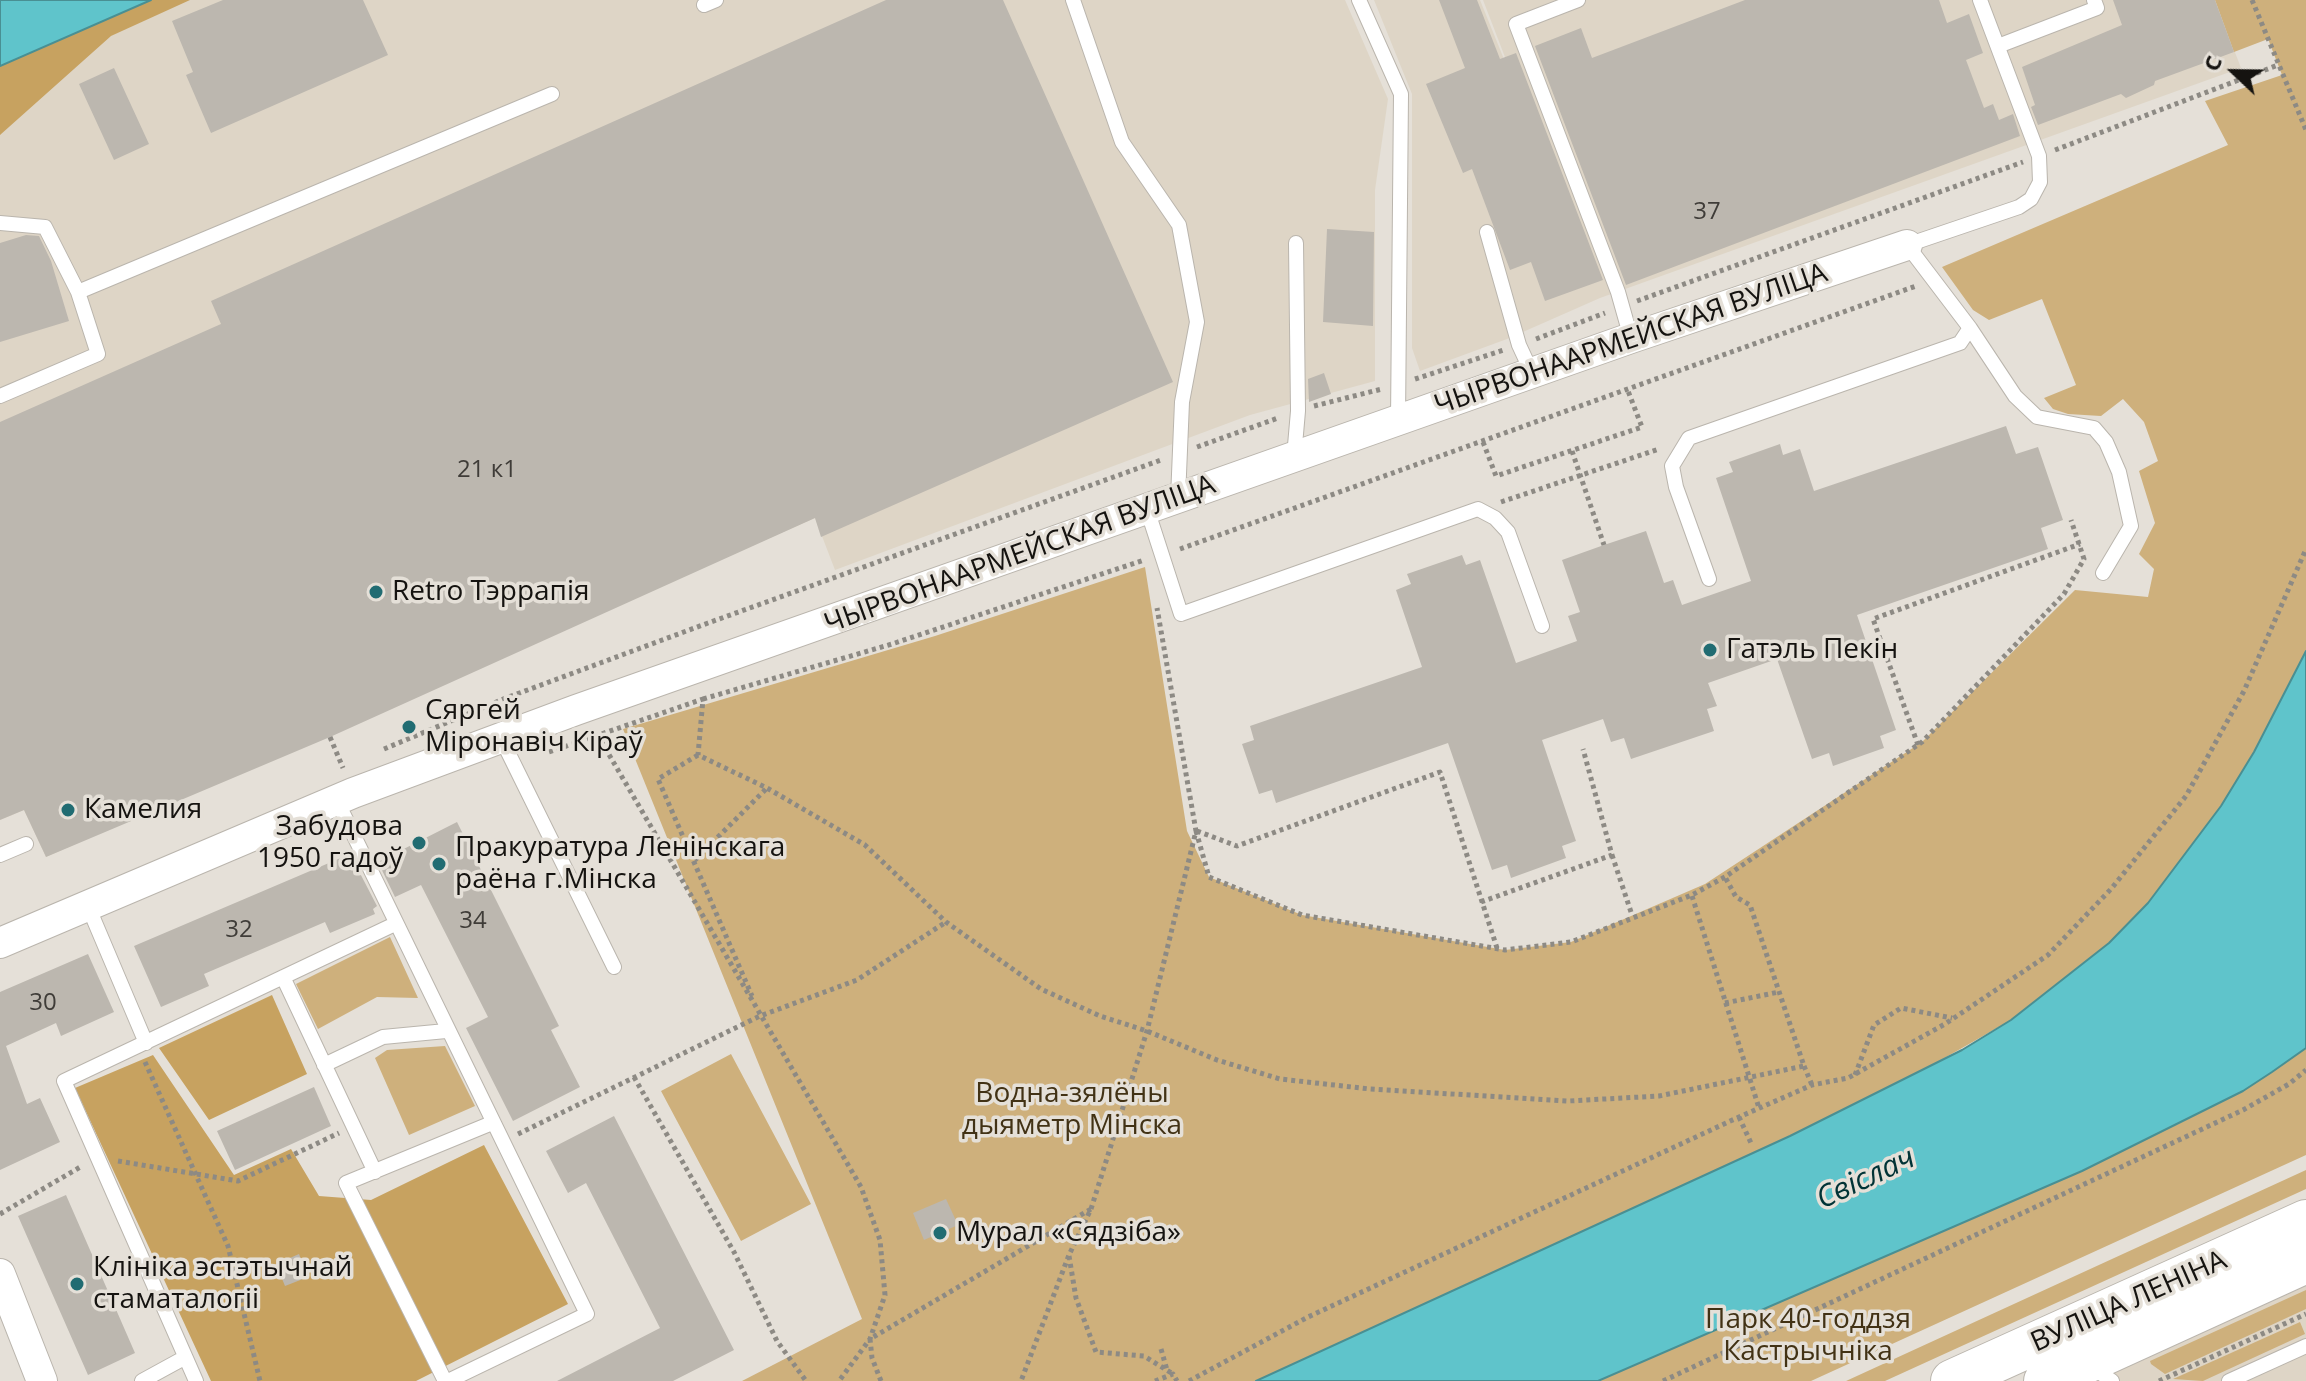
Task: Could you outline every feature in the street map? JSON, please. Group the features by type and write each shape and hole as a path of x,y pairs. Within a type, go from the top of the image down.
{"main road":[{"name":"ВУЛІЦА ЛЕНІНА","path":"2045,1381 2085,1353 2306,1221"},
{"name":"ВУЛІЦА ЛЕНІНА","path":"1952,1381 2085,1353 2306,1262"}],"street":[{"name":"ЧЫРВОНААРМЕЙСКАЯ ВУЛІЦА","path":"0,943 88,906 332,787 507,751 576,710 1631,338 1907,245"},
{"path":"0,1274 7,1314 42,1381"}],"lane":[{"path":"1073,0 1122,142 1179,225 1197,322 1182,402 1178,498"},
{"path":"1359,0 1401,94 1398,421"},
{"path":"1578,0 1516,24 1622,306 1631,338"},
{"path":"1980,0 2039,156"},
{"path":"1998,46 2097,8 2094,0"},
{"path":"78,292 552,94"},
{"name":"ЧЫРВОНААРМЕЙСКАЯ ВУЛІЦА","path":"1907,245 2019,207 2031,199 2040,182 2039,156"},
{"path":"0,223 45,227 78,292 98,354 0,396"},
{"path":"1487,232 1519,345 1532,373"},
{"path":"1294,458 1298,411 1296,243"},
{"path":"1907,245 1970,328 2015,396 2037,417 2094,428 2106,442 2119,472 2131,526 2103,573"},
{"path":"1709,579 1676,487 1672,466 1689,438 1946,351 1960,343 1970,328"},
{"path":"1147,509 1181,614 1478,509 1495,518 1508,532 1542,626"},
{"path":"507,751 614,967"},
{"path":"332,787 446,1031 492,1123 501,1142 587,1314 446,1381 346,1183 492,1123"},
{"path":"0,855 26,844"},
{"path":"88,906 142,1045"},
{"path":"196,1381 64,1081 395,924"},
{"path":"283,977 375,1172"},
{"path":"324,1065 383,1037 446,1031"},
{"path":"2229,1381 2306,1346"},
{"path":"142,1381 184,1358"}],"path":[{"path":"2252,0 2306,130"},
{"path":"370,755 506,698 1178,453 1298,411 1397,385 1519,345 2039,156 2278,65"},
{"path":"1161,556 1932,280"},
{"path":"1483,442 1496,476 1642,427 1628,391"},
{"path":"1478,509 1689,438"},
{"path":"1572,451 1604,545"},
{"path":"1155,601 1196,831 1209,877 1302,915 1497,948 1536,948 1571,942 1692,895 1725,877 1918,745 2064,594 2084,559 2071,520"},
{"path":"1918,745 1873,619 2080,544"},
{"path":"1189,1381 1308,1317 1739,1117 1812,1085 1855,1075 1953,1018 2048,955 2129,867 2186,796 2244,691 2306,549"},
{"path":"507,751 598,736 703,699 906,640 1149,558 1151,572"},
{"path":"698,755 703,699"},
{"path":"576,710 598,736 861,1187 880,1240 885,1295 870,1339 839,1381"},
{"path":"1583,749 1632,915"},
{"path":"698,755 767,788 865,845 946,922 1041,989 1100,1016 1147,1031 1217,1060 1280,1079 1370,1089 1568,1101 1659,1096 1804,1066"},
{"path":"698,755 658,779 760,1016"},
{"path":"332,787 356,761"},
{"path":"1196,831 1237,846 1440,772 1497,948"},
{"path":"695,860 767,788"},
{"path":"1021,1381 1069,1255 1091,1209 1147,1031 1196,831"},
{"path":"1481,902 1612,855"},
{"path":"1725,877 1736,897 1750,905 1812,1085"},
{"path":"1692,895 1759,1108"},
{"path":"501,1142 760,1016 857,980 946,922"},
{"path":"1725,1003 1779,992"},
{"path":"1855,1075 1874,1025 1901,1008 1953,1018"},
{"path":"142,1045 228,1246 260,1381"},
{"path":"1663,1381 2243,1110 2289,1084 2306,1070"},
{"path":"634,1077 734,1252 777,1341 806,1381"},
{"path":"1739,1117 1751,1143"},
{"path":"0,1214 98,1157 238,1181 353,1126"},
{"path":"870,1339 1091,1209"},
{"path":"1069,1255 1076,1298 1096,1352 1144,1356 1177,1381"},
{"path":"2159,1381 2306,1314"},
{"path":"870,1339 872,1358 881,1381"},
{"path":"1161,1349 1170,1373"},
{"path":"1155,1381 1170,1373"}],"shaded area":[{"path":"151,0 190,0 111,36 0,135 0,66"},
{"path":"188,0 1345,0 1388,99 1375,190 1375,381 1250,415 835,570 815,518 46,857 24,810 0,820 0,134 104,39"},
{"path":"1374,0 1480,0 1540,148 1483,0 2215,0 2241,68 1600,298 1507,339 1420,371 1412,348 1412,94"},
{"path":"272,995 307,1074 209,1120 159,1048"},
{"path":"153,1055 234,1175 291,1149 319,1196 371,1200 484,1145 568,1304 416,1381 211,1381 75,1088"},
{"path":"2306,1286 2306,1381 2096,1381 2167,1349"}],"green space":[{"name":"Водна-зялёны дыяметр Мінска","path":"2215,0 2306,0 2306,651 2254,752 2221,806 2148,903 2109,943 2011,1020 1913,1076 1790,1136 1257,1381 742,1381 862,1319 623,729 935,636 1145,567 1187,831 1209,877 1302,915 1505,950 1571,942 1705,884 1922,742 2075,590 2148,597 2154,569 2139,554 2155,523 2139,471 2158,461 2144,422 2123,399 2101,416 2068,414 2053,409 2044,398 2076,385 2042,299 1989,320 1973,310 1942,267 2228,145 2205,101 2282,75 2268,39 2234,52"},
{"path":"390,937 418,998 377,997 318,1029 296,984"},
{"path":"445,1046 475,1106 409,1135 375,1058 387,1050"},
{"name":"Парк 40-годдзя Кастрычніка","path":"2306,1048 2306,1155 1811,1381 1598,1381 2082,1171 2243,1091"},
{"path":"731,1054 811,1204 741,1241 661,1091"},
{"path":"2306,1170 2306,1189 1885,1381 1846,1381"},
{"path":"2306,1290 2306,1309 2165,1374 2151,1364 2150,1361"},
{"path":"2300,1322 2305,1334 2203,1381 2173,1379"}],"water":[{"path":"0,0 151,0 0,66"},
{"name":"Свіслач","path":"2306,651 2306,1048 2272,1072 2243,1091 2082,1171 1598,1381 1256,1381 1790,1136 1962,1050 2011,1020 2109,943 2148,903 2221,806 2254,752"}],"building":[{"path":"223,0 363,0 388,55 211,133 186,75 193,72 172,21"},
{"path":"886,0 1003,0 1173,382 821,537 815,518 330,737 46,857 24,810 0,820 0,422 221,324 211,301"},
{"path":"1439,0 1477,0 1500,59 1516,53 1603,280 1545,301 1531,262 1510,270 1472,169 1463,173 1426,84 1465,68"},
{"path":"1745,0 1939,0 1947,23 1969,14 1983,53 1966,60 1984,108 1993,104 1999,120 2013,114 2020,136 1626,285 1535,46 1581,28 1592,58"},
{"path":"2113,0 2215,0 2234,52 2155,81 2154,85 2126,98 2121,94 2038,125 2031,107 2035,105 2022,67 2122,25"},
{"path":"114,68 149,144 114,160 79,84"},
{"path":"1327,229 1374,232 1373,326 1323,322"},
{"path":"26,235 39,236 51,261 69,321 0,342 0,243"},
{"path":"1324,373 1331,394 1309,402 1308,379"},
{"name":"Гатэль Пекін","path":"2006,426 2016,454 2038,447 2063,520 2041,528 2048,549 1857,615 1896,730 1880,736 1884,748 1833,766 1829,753 1812,759 1777,659 1708,683 1717,706 1707,709 1714,731 1631,759 1624,738 1611,742 1603,719 1542,740 1576,841 1562,846 1566,858 1511,878 1507,865 1492,870 1448,743 1276,803 1272,790 1259,794 1242,744 1254,740 1250,726 1422,667 1396,590 1411,584 1407,574 1462,555 1466,565 1480,560 1516,663 1577,641 1568,616 1580,612 1562,560 1604,545 1646,531 1664,583 1673,580 1682,605 1751,581 1716,478 1733,472 1729,462 1780,444 1783,455 1800,449 1814,491"},
{"path":"457,822 559,1026 551,1030 580,1087 513,1121 466,1028 488,1017 421,885 395,897 378,862"},
{"path":"350,854 377,906 373,909 375,914 330,933 325,922 204,974 209,986 161,1007 134,946"},
{"path":"88,954 114,1012 61,1036 56,1023 6,1046 27,1104 40,1098 60,1142 0,1170 0,992"},
{"path":"314,1087 331,1126 235,1170 217,1131"},
{"path":"614,1116 734,1350 673,1381 557,1381 660,1328 586,1183 568,1193 546,1151"},
{"name":"Клініка эстэтычнай стаматалогіі","path":"66,1195 135,1353 88,1375 18,1216"},
{"path":"946,1199 958,1225 924,1240 913,1213"},
{"path":"299,1254 308,1277 285,1286 276,1264"}],"place":[{"name":"Retro Тэррапія","path":"376,592"},
{"name":"Гатэль Пекін","path":"1710,650"},
{"name":"Сяргей Міронавіч Кіраў","path":"409,727"},
{"name":"Камелия","path":"68,810"},
{"name":"Забудова 1950 гадоў","path":"419,843"},
{"name":"Пракуратура Ленінскага раёна г.Мінска","path":"439,864"},
{"name":"Мурал «Сядзіба»","path":"940,1233"},
{"name":"Клініка эстэтычнай стаматалогіі","path":"77,1284"}]}
